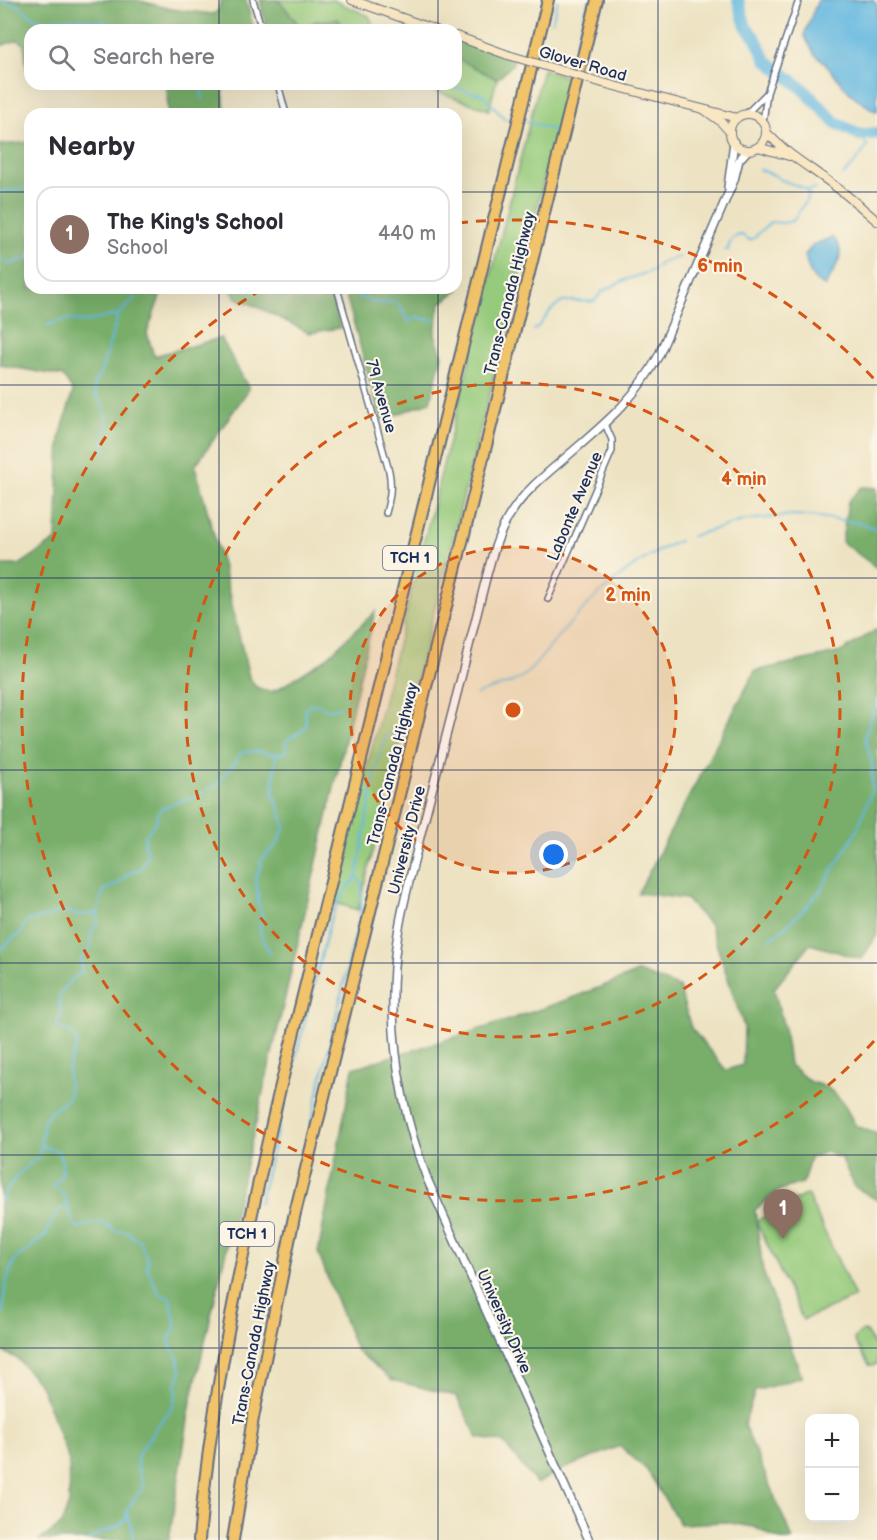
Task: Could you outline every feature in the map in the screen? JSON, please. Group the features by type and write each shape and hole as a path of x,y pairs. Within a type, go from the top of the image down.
{"highway":[{"name":"Trans-Canada Highway","path":"199,1540 220,1380 252,1210 548,0"},
{"name":"Trans-Canada Highway","path":"235,1540 255,1407 294,1217 597,0"},
{"path":"194,1540 201,1522"}],"main road":[{"path":"352,0 419,24"},
{"name":"Glover Road","path":"462,38 508,55 603,83 705,110 741,116"},
{"name":"Glover Road","path":"705,110 730,132"},
{"path":"766,132 764,141 758,147 748,150 737,146 730,132 734,122 741,116 755,116 763,122 766,132 776,144 877,221"},
{"path":"758,147 793,157"}],"street":[{"path":"254,0 260,24"},
{"path":"763,122 767,92 799,0"},
{"path":"280,90 284,108"},
{"path":"741,116 767,92"},
{"name":"University Drive","path":"728,193 734,142"},
{"name":"University Drive","path":"589,1540 420,1161 398,1078 393,1000 396,949 404,903 497,542 510,514 525,494 622,408 656,361 734,180 740,157 748,150"},
{"name":"79 Avenue","path":"339,294 389,471 391,495 386,513"},
{"name":"Labonte Avenue","path":"548,599 612,451 612,440 605,424"}],"green space":[{"path":"0,0 138,0 170,9 213,14 218,11 221,0 246,0 252,24 24,24 24,44 18,40 0,46"},
{"path":"260,0 276,0 281,3 298,24 266,24"},
{"path":"276,0 333,0 369,16 373,24 341,24 338,19 298,24"},
{"path":"338,19 341,24 311,24 317,21"},
{"path":"462,42 515,56 512,65 497,79 462,61"},
{"path":"462,60 497,79 489,110 433,90 462,90"},
{"path":"543,69 570,78 358,910 333,902"},
{"path":"167,90 223,90 225,108 168,108"},
{"path":"24,143 24,294 161,294 147,333 154,356 221,338 249,389 195,466 222,564 249,677 256,687 270,692 278,689 324,660 375,612 191,1401 169,1540 40,1540 61,1525 69,1503 69,1461 42,1388 18,1359 0,1350 0,565 19,565 56,540 60,437 73,391 63,376 0,364 0,145"},
{"path":"234,294 331,294 340,328 309,333 236,298"},
{"path":"346,294 453,294 440,304 435,334 442,355 430,402 382,420"},
{"path":"862,487 877,488 877,568 842,542 848,501"},
{"path":"877,629 877,935 862,959 810,944 774,989 784,1028 789,1064 809,1081 828,1088 842,1101 856,1126 877,1134 877,1200 855,1187 841,1158 826,1152 810,1158 803,1183 780,1190 755,1210 763,1271 802,1377 755,1391 744,1425 793,1540 780,1540 754,1527 725,1522 680,1524 647,1470 620,1446 556,1472 537,1484 503,1442 478,1438 456,1396 392,1380 356,1350 318,1253 353,1068 532,1012 638,972 679,987 691,1028 726,1070 743,1065 744,1027 710,925 686,899 638,893 755,671 841,652"},
{"path":"807,1194 855,1297 803,1320 756,1221"},
{"path":"863,1331 877,1349 877,1364 873,1366 869,1365 854,1340"}],"water":[{"path":"818,0 873,0 877,5 877,111 850,93 815,55 804,35"},
{"path":"832,237 840,249 840,255 825,286 813,278 805,255 813,245"}],"waterway":[{"path":"0,0 19,6 37,20 77,18 108,24"},
{"path":"552,22 558,0"},
{"path":"576,43 589,0"},
{"path":"738,0 746,27 756,39 766,60 802,88 836,123 860,135 877,133"},
{"path":"462,89 483,95 505,119 510,121"},
{"path":"201,90 203,99"},
{"path":"526,121 556,131"},
{"path":"843,175 868,146 860,135"},
{"path":"759,169 806,189"},
{"path":"0,192 24,188"},
{"path":"725,250 728,250 731,241 736,236 742,235 749,240 753,239 770,222 793,221 809,196 807,190 816,189"},
{"path":"534,330 558,304 567,301 594,301 603,291 625,280 652,271 664,261 680,257"},
{"path":"0,260 10,264 24,259"},
{"path":"106,451 104,441 107,418 95,394 95,380 98,379 102,369 118,315 137,294"},
{"path":"356,294 379,303 397,303 409,322 417,316 434,320"},
{"path":"47,325 68,319 83,322 117,315"},
{"path":"692,536 746,520 794,515 865,524 877,530"},
{"path":"476,695 509,683 527,673 597,595 644,559 679,541"},
{"path":"769,940 805,908 820,891 857,830 872,790 872,765 865,737 877,700"},
{"path":"132,1540 132,1529 126,1512 144,1487 138,1469 138,1455 170,1410 177,1395 176,1385 181,1371 169,1338 175,1328 175,1322 170,1298 160,1294 157,1289 147,1268 148,1261 140,1241 128,1232 114,1230 108,1224 97,1223 79,1227 73,1223 64,1195 53,1186 59,1180 62,1164 57,1151 41,1144 43,1125 49,1113 68,1099 68,1072 77,1043 69,1031 57,1025 61,1016 60,997 67,984 81,973 81,959 89,949 91,931 97,925 104,890 118,884 129,873 141,869 148,854 145,836 156,821 161,809 193,798 218,784 240,753 275,754 287,751 285,744 287,740 304,729 305,710 308,706 320,704 327,710 339,707"},
{"path":"259,1204 330,921 341,897 357,876 376,768 386,737 395,731 405,735"},
{"path":"270,954 261,935 262,915 258,903 256,876 261,867 261,860 277,844 285,826 278,803 273,796 276,755"},
{"path":"310,1127 360,915 362,885 357,876"},
{"path":"0,951 12,938 20,934 25,923 31,920 50,916 56,912 69,912 76,915 93,914 98,911"},
{"path":"0,1202 16,1176 39,1157 41,1146"},
{"path":"0,1317 3,1312 5,1288 16,1258 46,1235 59,1210 67,1205"},
{"path":"89,1540 119,1526 127,1517"}],"place":[{"name":"The King's School","path":"783,1239"}]}
